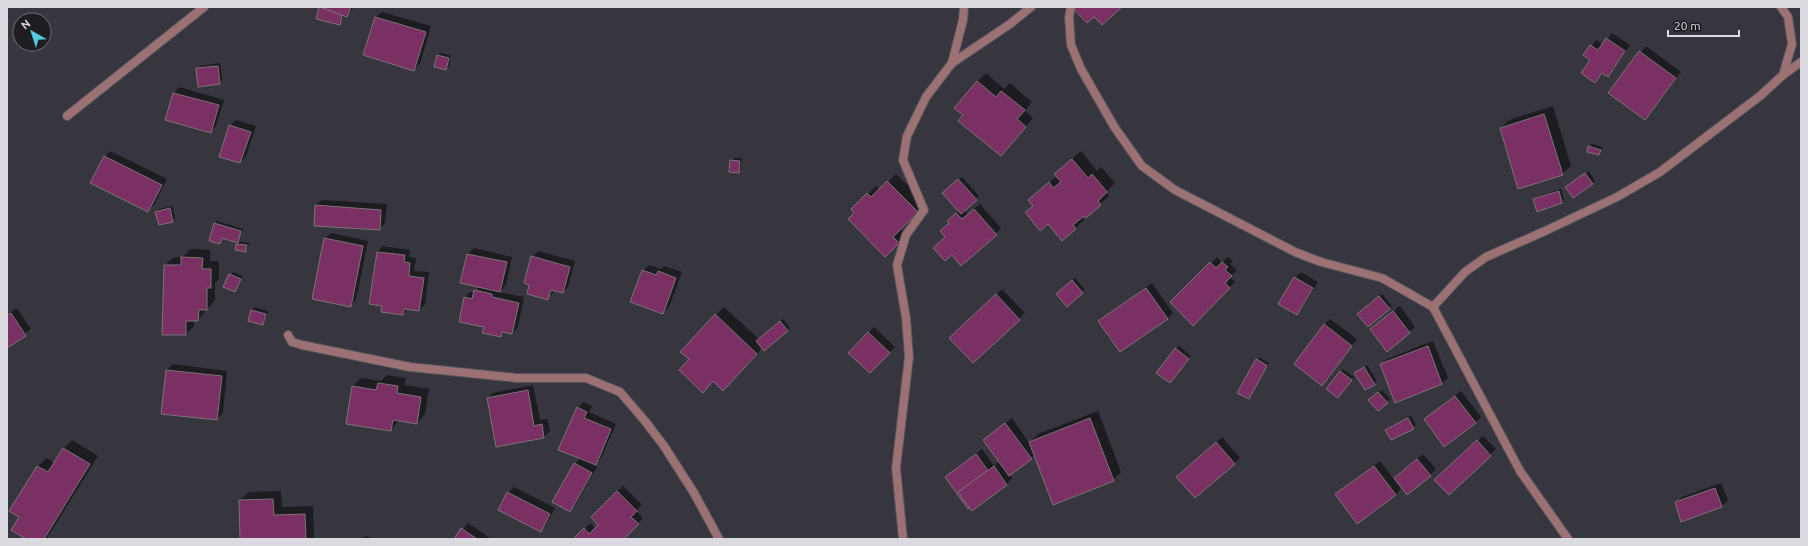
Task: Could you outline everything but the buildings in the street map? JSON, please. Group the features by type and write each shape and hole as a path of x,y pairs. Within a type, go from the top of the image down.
{"street":[{"path":"67,116 204,7"},
{"path":"952,64 963,20 964,7"},
{"path":"903,539 896,468 909,357 906,318 897,265 906,235 924,210 903,160 907,136 926,97 952,64 1010,24 1031,7"},
{"path":"1071,7 1069,17 1071,45 1081,69 1114,128 1142,166 1175,190 1295,252 1321,262 1382,278 1433,307 1520,471 1568,539"},
{"path":"1781,7 1788,17 1792,44 1783,75"},
{"path":"1433,307 1465,272 1486,257 1617,197 1660,172 1760,96 1783,75 1801,62"},
{"path":"288,335 292,342 302,345 410,367 517,378 586,378 620,392 664,446 694,493 719,539"}]}
